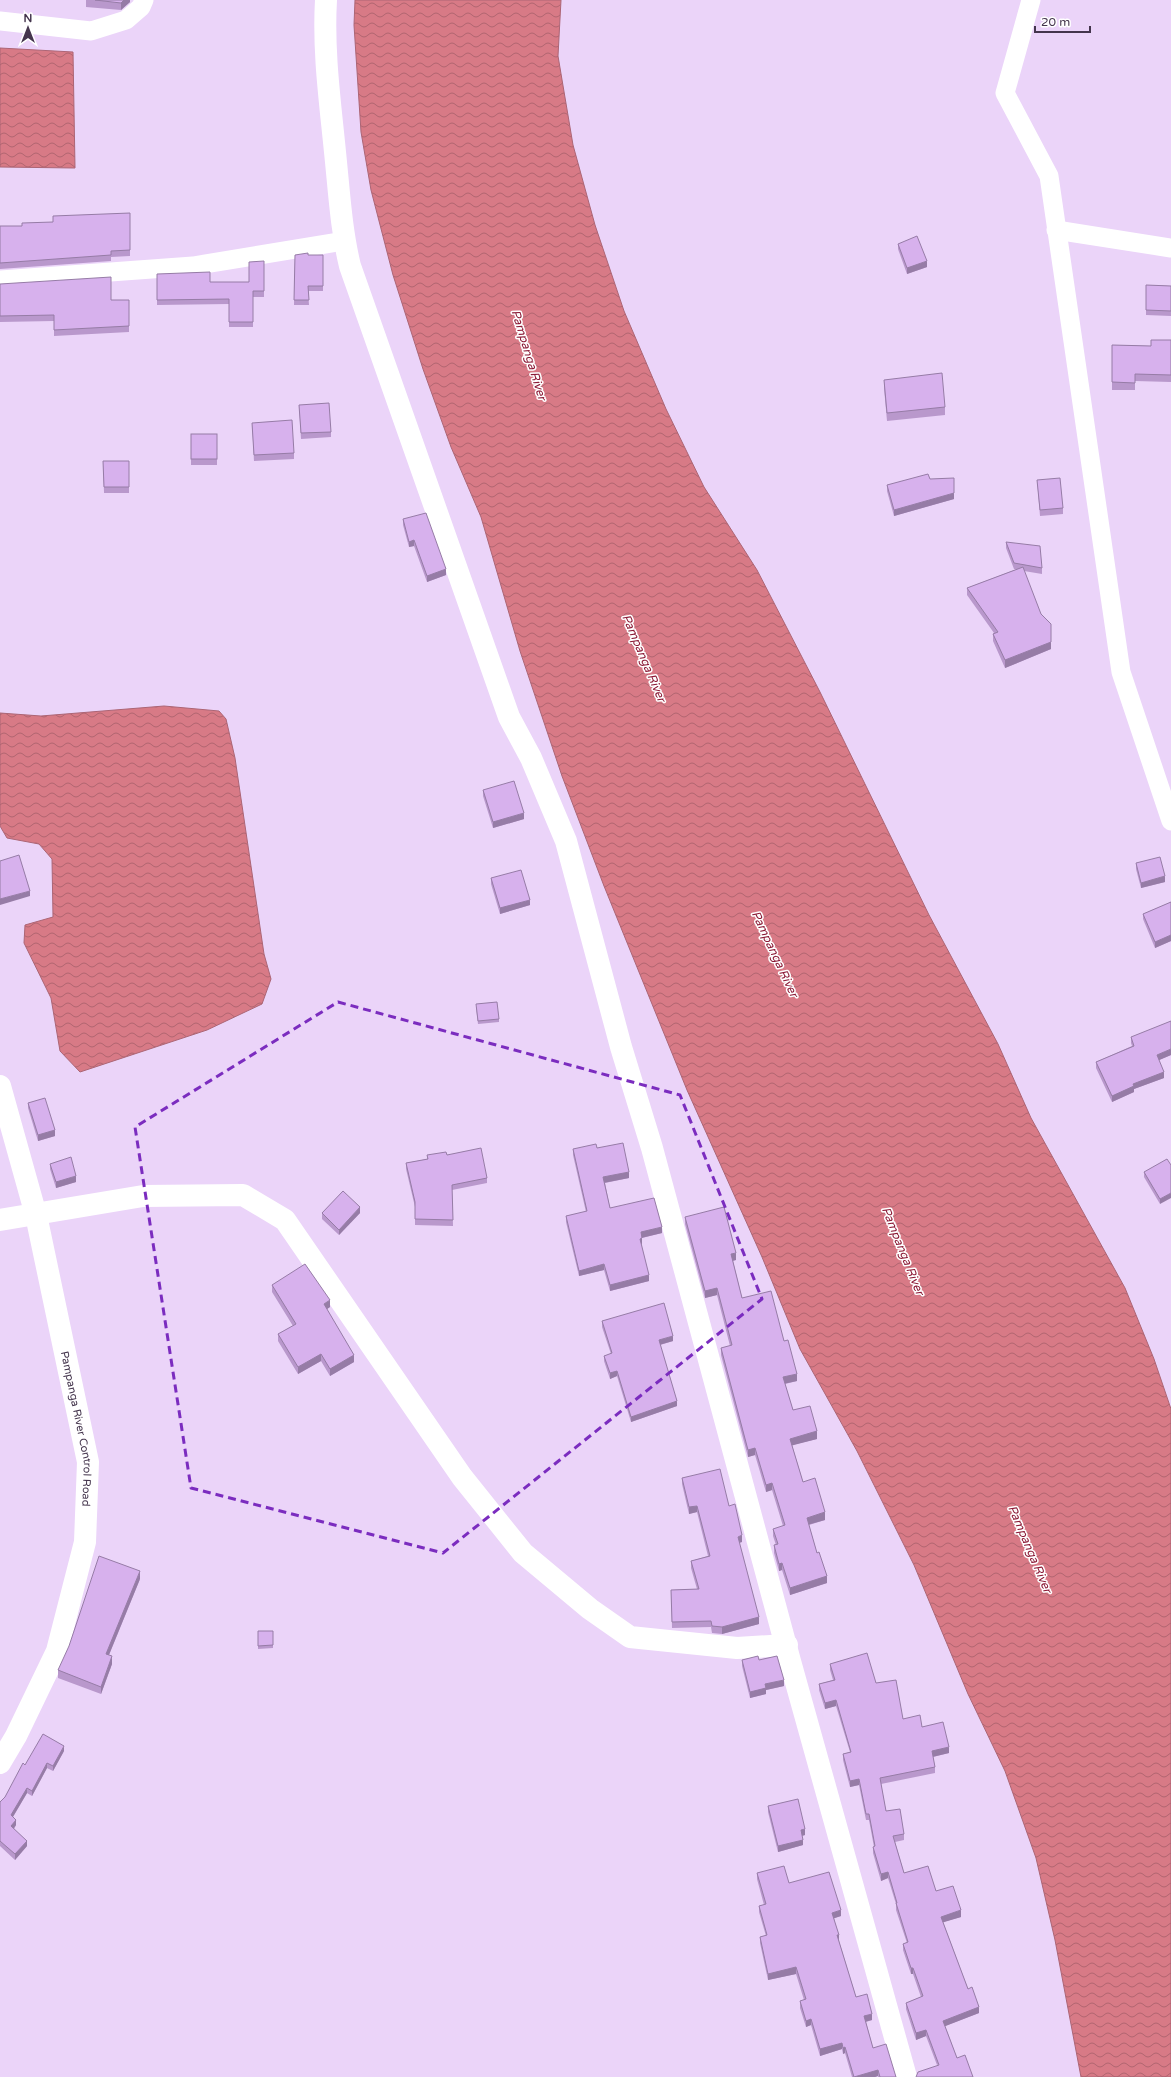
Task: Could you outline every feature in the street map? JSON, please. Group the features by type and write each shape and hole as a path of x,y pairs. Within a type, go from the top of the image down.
{"street":[{"path":"0,21 91,31 126,20 141,7 144,0"},
{"path":"326,0 324,28 329,92 344,241 350,266 509,717 531,758 566,841 620,1047 652,1148 906,2077"},
{"path":"1031,0 1005,93 1049,176 1121,672 1171,820"},
{"path":"1056,230 1171,248"},
{"path":"0,280 193,266 344,241"},
{"name":"Pampanga River Control Road","path":"0,1086 36,1215 88,1462 84,1542 58,1651 16,1736 0,1763"},
{"path":"0,1220 143,1196 243,1195 285,1220 462,1477 523,1553 590,1609 630,1637 737,1648 787,1645"}],"highlighted area":[{"path":"338,1002 680,1095 762,1299 443,1553 191,1488 135,1127"}],"water":[{"name":"Pampanga River","path":"355,0 561,0 558,56 573,145 595,225 624,311 666,409 704,487 757,570 820,692 929,915 998,1044 1031,1118 1125,1288 1154,1359 1171,1409 1171,2077 1081,2077 1055,1940 1036,1858 1005,1771 968,1694 914,1565 857,1451 800,1349 762,1257 687,1090 604,886 562,776 520,651 481,517 451,447 423,369 393,275 371,190 361,132 354,25"},
{"path":"0,48 73,52 75,168 0,167"},
{"path":"164,706 219,711 226,719 235,758 264,954 271,979 262,1004 207,1030 80,1072 60,1051 51,998 24,943 25,925 53,917 52,859 39,844 7,838 0,826 0,713 41,716"}],"building":[{"path":"95,0 124,0 121,3"},
{"path":"130,213 130,250 111,251 111,255 0,263 0,226 22,226 22,223 53,222 53,216"},
{"path":"917,236 927,261 907,268 898,244"},
{"path":"308,253 308,255 323,255 323,286 308,286 309,300 294,300 295,255"},
{"path":"264,261 264,291 253,291 253,322 229,322 229,299 157,300 157,274 210,272 210,282 249,282 249,262"},
{"path":"111,277 111,300 129,300 129,326 54,330 54,315 0,316 0,284"},
{"path":"1146,285 1171,286 1171,311 1146,310"},
{"path":"1151,340 1171,340 1171,375 1135,374 1135,383 1112,382 1112,345 1151,346"},
{"path":"942,373 945,407 887,413 884,380"},
{"path":"329,403 331,432 301,433 299,405"},
{"path":"292,420 294,453 254,455 252,423"},
{"path":"191,434 217,434 217,459 191,459"},
{"path":"103,461 129,461 129,487 104,487"},
{"path":"928,474 930,479 954,478 954,493 894,510 887,485"},
{"path":"1060,478 1063,508 1040,510 1037,480"},
{"path":"426,513 446,569 427,576 414,540 409,542 403,519"},
{"path":"1006,542 1040,546 1042,568 1014,563"},
{"path":"1023,567 1041,614 1051,624 1051,642 1005,660 993,634 998,632 967,588"},
{"path":"514,781 524,813 493,822 483,790"},
{"path":"19,855 30,891 0,899 0,861"},
{"path":"1160,857 1165,876 1141,883 1136,863"},
{"path":"521,870 530,900 500,908 491,878"},
{"path":"1171,902 1171,935 1155,942 1143,914"},
{"path":"497,1002 499,1019 478,1021 476,1004"},
{"path":"1171,1021 1171,1049 1157,1055 1164,1072 1133,1084 1134,1086 1112,1096 1096,1062 1134,1046 1131,1037"},
{"path":"45,1098 55,1130 38,1135 28,1103"},
{"path":"623,1143 629,1172 603,1177 610,1208 654,1198 662,1227 641,1232 642,1238 640,1239 649,1275 610,1285 604,1264 579,1271 566,1216 587,1211 573,1149 596,1144 597,1148"},
{"path":"481,1148 487,1178 452,1185 453,1220 415,1219 415,1202 406,1163 428,1159 427,1155 446,1152 447,1155"},
{"path":"71,1157 76,1176 56,1182 50,1164"},
{"path":"1167,1159 1171,1165 1171,1193 1160,1199 1144,1172"},
{"path":"343,1191 360,1207 339,1230 322,1213"},
{"path":"724,1207 736,1253 731,1254 742,1298 771,1291 784,1341 788,1340 797,1374 783,1377 793,1410 810,1406 817,1431 790,1439 803,1482 815,1478 825,1512 807,1518 817,1553 819,1552 827,1576 790,1588 782,1563 779,1564 774,1545 778,1544 773,1529 785,1525 772,1483 766,1485 755,1448 748,1450 721,1348 732,1345 717,1288 705,1291 685,1217"},
{"path":"305,1264 330,1300 324,1304 354,1355 330,1369 321,1354 298,1367 278,1334 296,1324 272,1285"},
{"path":"664,1303 673,1336 659,1340 677,1401 631,1417 617,1371 610,1373 604,1356 612,1353 602,1321"},
{"path":"720,1469 729,1506 735,1504 742,1535 738,1537 759,1617 722,1627 712,1626 711,1621 672,1622 671,1590 699,1589 691,1561 710,1556 697,1506 689,1507 682,1478"},
{"path":"99,1556 140,1571 106,1654 112,1656 101,1687 58,1670 69,1646"},
{"path":"258,1631 273,1631 273,1645 258,1646"},
{"path":"867,1653 876,1683 896,1680 903,1719 920,1715 922,1727 943,1722 949,1747 932,1751 935,1767 880,1778 886,1811 900,1809 904,1834 893,1836 904,1873 928,1866 936,1891 953,1886 961,1910 941,1917 968,1989 972,1987 979,2007 943,2021 957,2058 965,2055 973,2077 916,2077 918,2072 939,2065 926,2030 916,2033 906,2003 923,1996 903,1944 908,1942 888,1872 881,1874 873,1847 875,1846 869,1814 866,1814 859,1779 850,1781 843,1754 851,1752 836,1700 825,1703 819,1684 835,1680 830,1664"},
{"path":"758,1656 759,1660 777,1656 784,1680 765,1684 766,1688 750,1692 742,1660"},
{"path":"43,1734 64,1746 53,1766 47,1763 32,1791 27,1788 11,1815 16,1820 11,1826 27,1841 15,1854 0,1841 0,1802 5,1797 23,1763 25,1765"},
{"path":"798,1799 805,1829 801,1830 803,1840 778,1846 768,1806"},
{"path":"784,1866 789,1883 829,1872 841,1910 832,1913 839,1935 837,1935 856,1997 867,1994 872,2014 864,2016 873,2048 886,2044 896,2077 880,2077 878,2070 854,2077 845,2047 843,2048 842,2043 820,2049 811,2019 806,2021 800,2001 806,1999 796,1967 768,1974 760,1937 767,1935 759,1906 766,1904 757,1873"}]}
